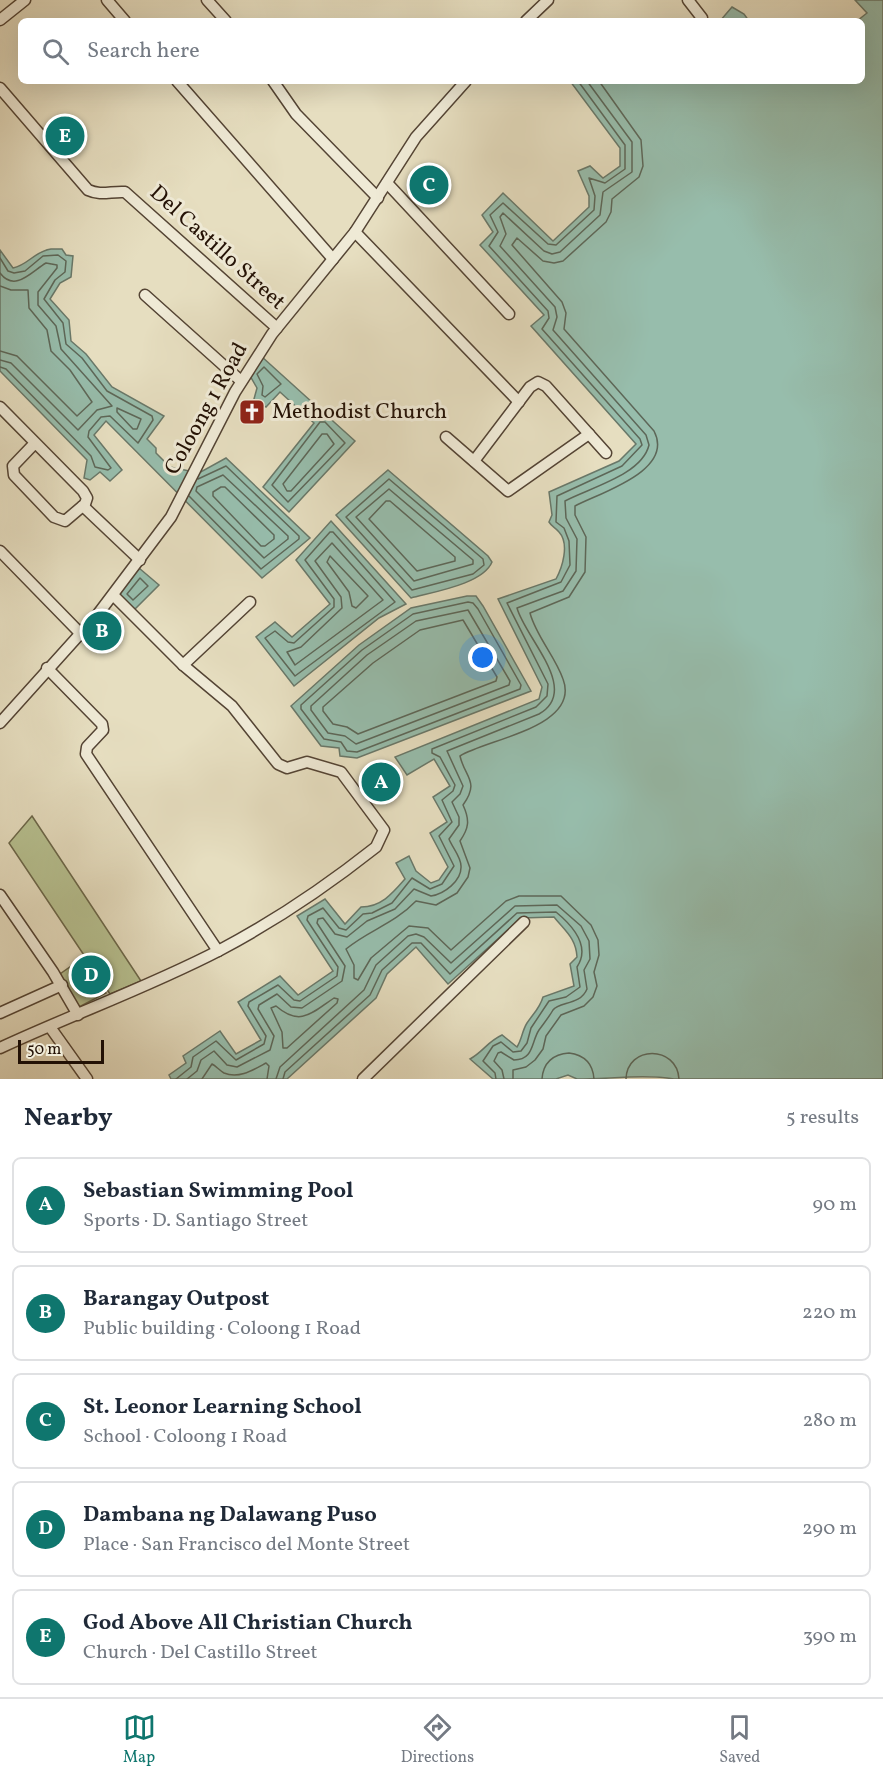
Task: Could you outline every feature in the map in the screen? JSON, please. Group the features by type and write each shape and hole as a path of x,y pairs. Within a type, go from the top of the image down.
{"street":[{"path":"0,20 25,0"},
{"path":"106,0 122,18"},
{"path":"207,0 223,18"},
{"path":"529,18 548,0"},
{"path":"688,0 702,18"},
{"path":"180,84 333,259"},
{"path":"275,84 296,114 378,198"},
{"name":"Coloong 1 Road","path":"0,723 113,595 140,560 171,516 241,381 277,328 355,232 416,137 463,84"},
{"name":"Del Castillo Street","path":"0,88 88,190 99,195 112,191 125,192 277,328"},
{"path":"387,183 509,314"},
{"path":"355,232 519,402"},
{"path":"145,295 241,381"},
{"path":"474,461 534,384 543,383 606,453"},
{"path":"0,407 85,494 87,501 69,519 57,520 16,480 13,466 35,443"},
{"path":"446,437 508,490 590,434"},
{"path":"83,506 140,560"},
{"path":"0,551 80,633"},
{"path":"0,1048 218,951 256,930 371,852 384,833 384,826 346,774 307,762 282,768 232,706 183,665 113,595"},
{"path":"183,665 250,602"},
{"path":"47,668 102,724 103,730 87,747 86,754 218,951"},
{"path":"2,902 62,985 78,1015"},
{"path":"367,1078 524,922"},
{"path":"0,1013 62,985"},
{"path":"50,1027 87,1079"}],"shaded area":[{"path":"32,816 141,981 110,994 9,843"},
{"path":"84,957 106,993 79,1007 60,974"}],"water":[{"path":"855,0 883,0 883,1079 639,1077 577,1079 568,1075 556,1079 493,1079 470,1059 502,1035 517,1047 525,1026 543,997 574,986 570,964 577,957 575,945 554,917 521,918 448,984 416,947 387,974 376,998 287,1079 171,1079 169,1075 186,1063 183,1056 220,1031 236,1054 261,1040 238,1002 280,976 298,995 333,971 297,916 325,899 345,924 361,907 374,905 386,899 395,890 405,879 396,863 409,856 416,871 431,883 439,880 448,867 430,833 447,822 433,797 450,786 434,759 407,775 395,757 539,699 542,687 498,599 556,579 564,556 564,543 559,532 549,522 552,515 549,492 619,461 636,444 531,326 544,315 480,245 493,232 482,215 503,193 553,241 589,207 589,196 578,171 590,166 603,178 620,166 620,148 572,84 865,84 865,18 861,18 867,13"},
{"path":"732,7 747,18 723,18"},
{"path":"62,249 66,255 73,256 71,277 60,283 50,299 69,320 71,341 86,354 112,387 164,416 147,439 156,448 156,453 170,467 199,473 226,458 310,538 262,578 106,421 94,435 122,470 110,481 100,472 90,480 84,478 87,460 0,371 0,250 13,268 40,252"},
{"path":"261,356 355,441 289,512 263,487 314,423 280,392 266,407 254,399 257,388 249,374"},
{"path":"388,470 488,556 492,562 487,570 456,586 411,598 336,515"},
{"path":"331,521 406,604 379,618 294,686 256,637 275,622 292,637 330,604 296,560"},
{"path":"139,568 159,585 135,609 117,597"},
{"path":"476,596 483,606 531,691 357,758 340,756 339,748 321,746 291,706 359,645 411,608"},
{"path":"391,770 395,780 386,783 381,791 375,792 370,781"}],"place":[{"name":"God Above All Christian Church","path":"65,136"},
{"name":"St. Leonor Learning School","path":"429,185"},
{"name":"Methodist Church","path":"252,412"},
{"name":"Barangay Outpost","path":"102,631"},
{"name":"Sebastian Swimming Pool","path":"381,782"},
{"name":"Dambana ng Dalawang Puso","path":"91,975"}]}
